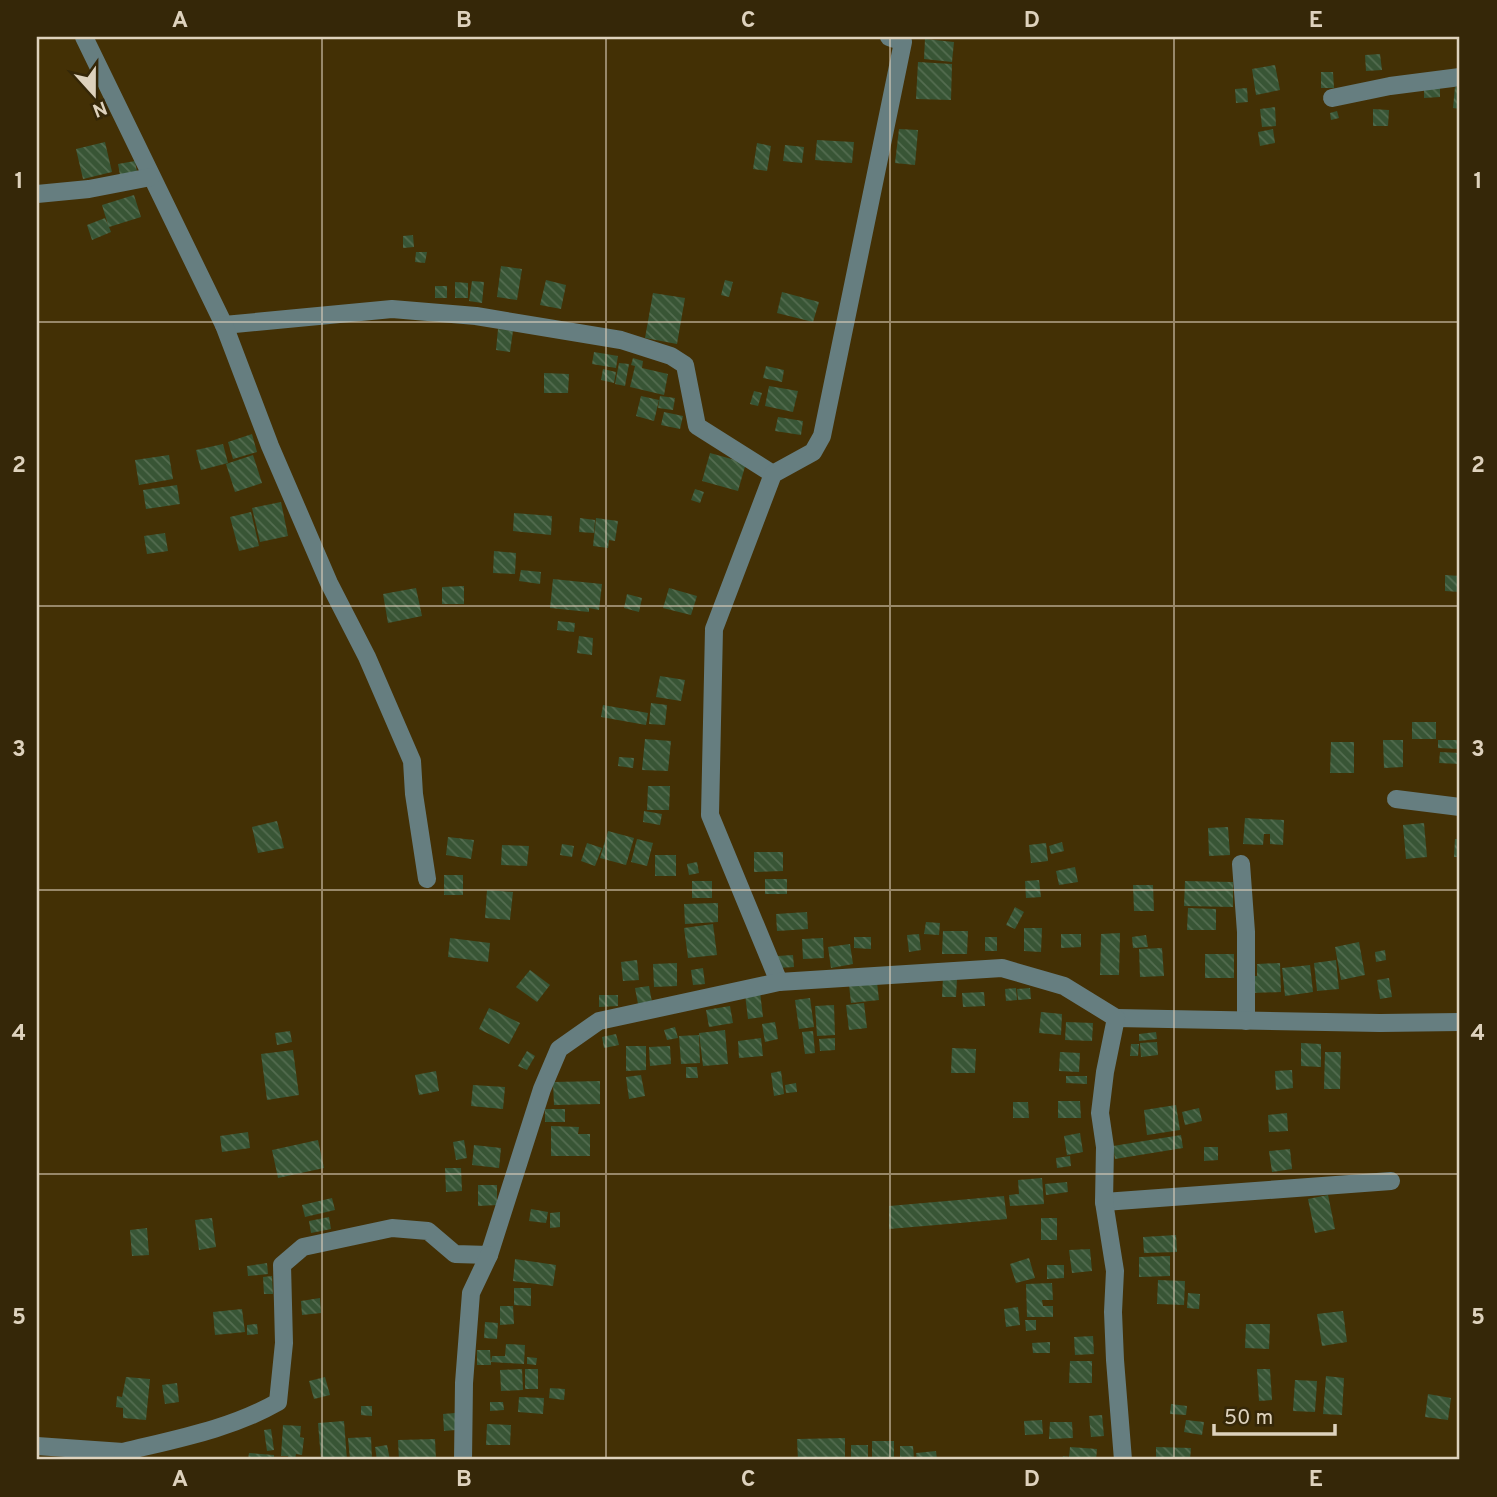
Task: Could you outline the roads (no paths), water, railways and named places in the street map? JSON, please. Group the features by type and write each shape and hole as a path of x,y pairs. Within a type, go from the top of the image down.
{"street":[{"path":"83,37 224,325 275,459 412,761 414,794 427,879"},
{"path":"779,982 710,815 715,629 773,474 813,452 822,436 903,42 889,37"},
{"path":"1332,98 1390,86 1460,77"},
{"path":"37,194 151,177"},
{"path":"224,325 392,309 476,316 621,340 671,356 685,365 697,426 773,474"},
{"path":"1396,799 1460,807"},
{"path":"1241,864 1246,932 1245,1021"},
{"path":"463,1460 464,1383 471,1293 489,1255 542,1089 559,1049 599,1021 779,982 1002,968 1064,986 1116,1018 1460,1022"},
{"path":"1116,1018 1100,1113 1105,1147 1104,1202 1115,1271 1114,1348 1123,1460"},
{"path":"1104,1202 1391,1181"},
{"path":"37,1446 127,1456 260,1412 278,1402 284,1343 282,1265 303,1247 392,1228 428,1231 455,1254 489,1255"}]}
